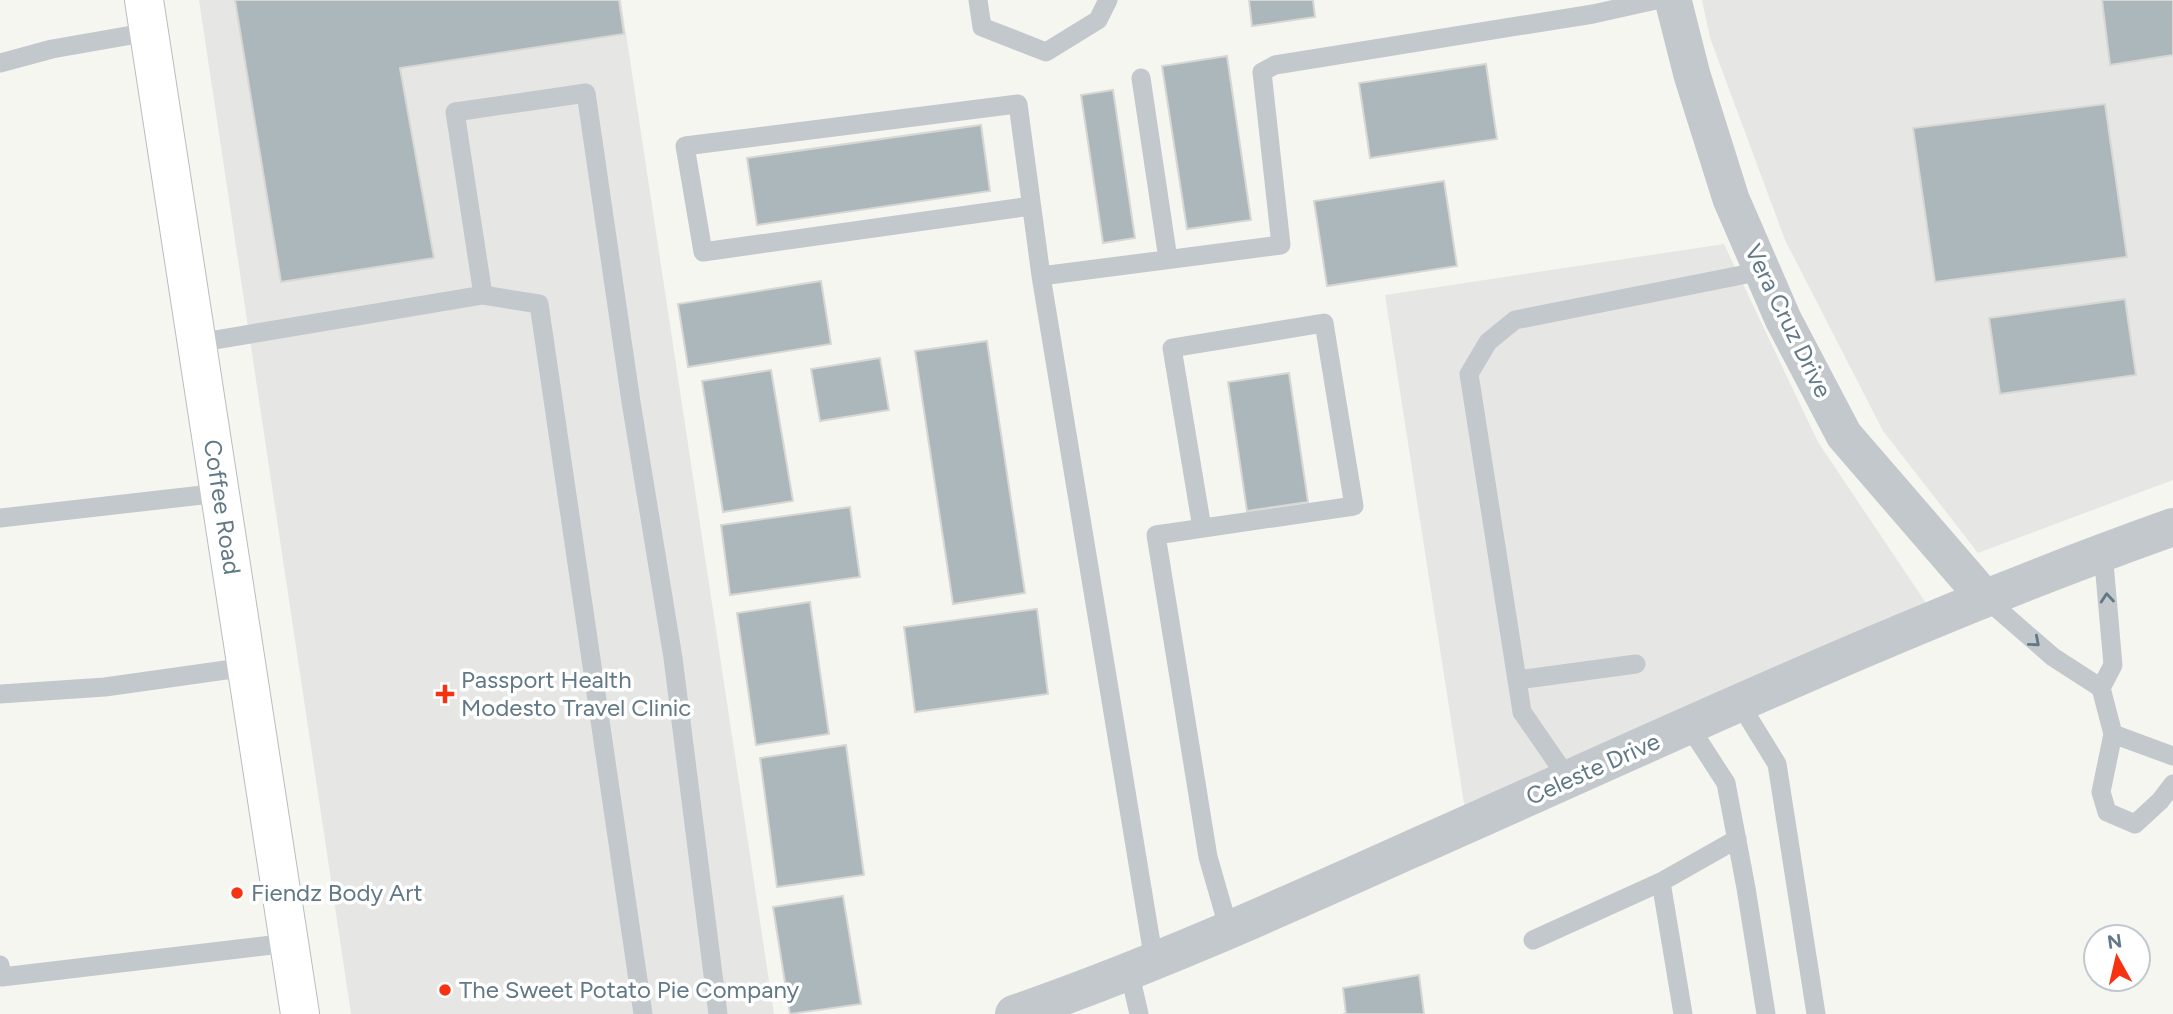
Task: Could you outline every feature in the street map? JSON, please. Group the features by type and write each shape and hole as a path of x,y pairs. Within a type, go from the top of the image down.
{"main road":[{"name":"Coffee Road","path":"147,16 300,1014"}],"street":[{"name":"Vera Cruz Drive","path":"1673,0 1692,75 1731,199 1783,319 1844,435 1984,597"},
{"name":"Celeste Drive","path":"1021,1013 1229,930 1984,597 2173,527"}],"lane":[{"path":"978,0 982,27 1046,52 1098,20 1108,0"},
{"path":"1041,276 1281,245 1262,72 1275,65 1592,14 1657,0"},
{"path":"0,63 147,16"},
{"path":"1141,78 1168,260"},
{"path":"483,295 455,113 586,93 631,402 673,658 718,1014"},
{"path":"1031,206 703,252 685,146 1018,104 1141,966 1139,1014"},
{"path":"1569,780 1522,712 1469,374 1488,342 1515,320 1762,271"},
{"path":"197,343 483,295 539,304 643,1014"},
{"path":"1202,528 1171,348 1324,323 1354,506 1156,535 1208,857 1229,930"},
{"path":"0,518 220,493"},
{"path":"2104,552 2113,665 2101,688 2113,734 2101,792 2107,812 2135,824 2160,801 2173,784"},
{"path":"1984,597 2053,657 2101,688"},
{"path":"1517,680 1636,664"},
{"path":"0,694 105,687 247,667"},
{"path":"1740,704 1777,764 1816,1014"},
{"path":"1689,726 1726,783 1766,1014"},
{"path":"2113,734 2173,756"},
{"path":"1533,940 1661,882 1737,839"},
{"path":"1661,882 1683,1014"},
{"path":"0,965 2,977 289,943"}],"shaded area":[{"path":"199,0 621,0 774,1014 351,1014"},
{"path":"1702,0 2173,0 2173,480 1978,553 1883,431 1785,240 1710,38"},
{"path":"1724,244 1818,442 1928,606 1465,810 1385,295"}],"building":[{"path":"235,0 619,0 624,34 400,68 434,258 281,282"},
{"path":"1249,0 1313,0 1315,17 1252,26"},
{"path":"2102,0 2173,0 2173,55 2110,65"},
{"path":"1227,56 1251,220 1187,229 1162,66"},
{"path":"1486,64 1497,139 1370,158 1359,83"},
{"path":"1113,90 1135,238 1103,243 1081,95"},
{"path":"2105,104 2127,257 1935,282 1913,128"},
{"path":"981,125 990,191 757,225 747,158"},
{"path":"1444,181 1457,266 1327,286 1314,201"},
{"path":"821,281 831,344 688,367 678,304"},
{"path":"2125,299 2136,375 2000,394 1989,318"},
{"path":"987,341 1025,593 953,604 915,351"},
{"path":"880,358 889,410 820,421 811,369"},
{"path":"771,370 793,501 723,512 702,381"},
{"path":"1289,373 1308,502 1247,511 1228,382"},
{"path":"850,507 860,577 730,595 721,525"},
{"path":"810,602 829,734 756,745 737,613"},
{"path":"1037,609 1048,694 915,712 904,627"},
{"path":"846,745 864,875 777,887 760,758"},
{"path":"843,896 861,1004 790,1014 773,907"},
{"path":"1419,975 1424,1014 1346,1014 1343,988"}],"place":[{"name":"Passport Health Modesto Travel Clinic","path":"445,694"},
{"name":"Fiendz Body Art","path":"237,893"},
{"name":"The Sweet Potato Pie Company","path":"445,990"}]}
